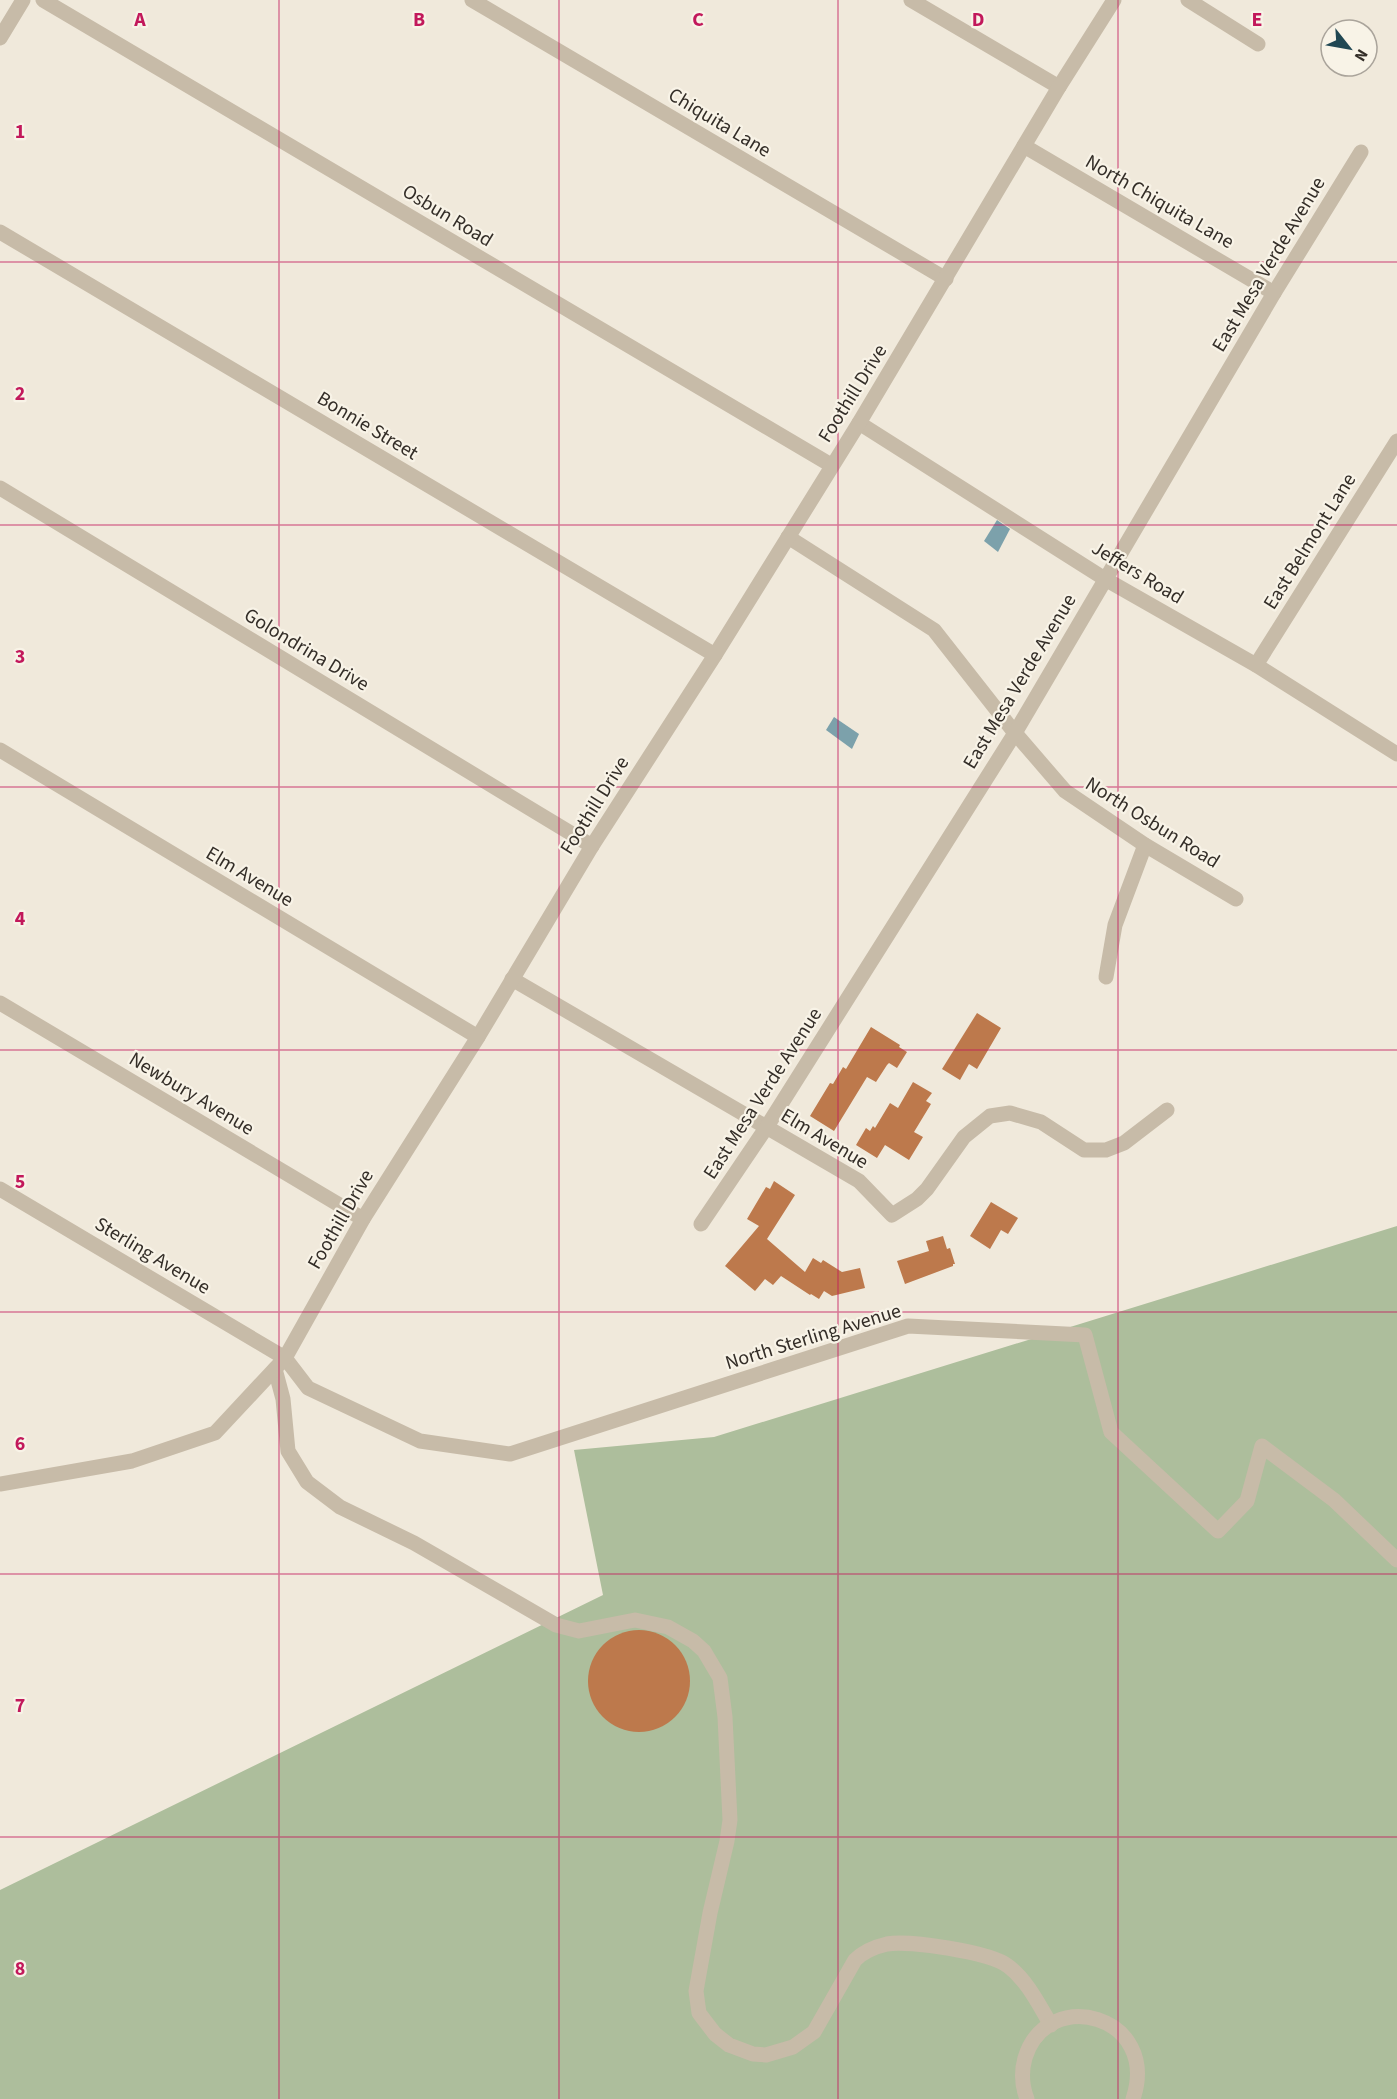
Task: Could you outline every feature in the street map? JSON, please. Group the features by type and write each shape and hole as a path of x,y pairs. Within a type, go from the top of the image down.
{"street":[{"path":"0,38 23,0"},
{"name":"Osbun Road","path":"43,0 831,465"},
{"name":"Chiquita Lane","path":"472,0 946,279"},
{"path":"911,0 1059,87"},
{"name":"Foothill Drive","path":"0,1484 132,1461 215,1434 280,1363 363,1219 478,1037 592,846 715,655 831,465 860,423 1059,87 1114,0"},
{"path":"1188,0 1258,44"},
{"name":"North Chiquita Lane","path":"1024,146 1274,293"},
{"name":"East Mesa Verde Avenue","path":"701,1224 766,1128 1015,733 1274,293 1361,152"},
{"name":"Bonnie Street","path":"0,232 715,655"},
{"name":"Jeffers Road","path":"860,423 1105,579 1256,665 1397,754"},
{"name":"East Belmont Lane","path":"1256,665 1397,441"},
{"name":"Golondrina Drive","path":"0,488 592,846"},
{"name":"North Osbun Road","path":"788,537 934,630 1015,733 1065,791 1145,845 1236,899"},
{"name":"Elm Avenue","path":"0,750 478,1037"},
{"path":"1106,977 1115,925 1145,845"},
{"name":"Elm Avenue","path":"512,979 859,1181 892,1215 927,1189 964,1137 990,1116 1010,1113 1041,1122 1084,1150 1106,1150 1124,1143 1167,1110"},
{"name":"Newbury Avenue","path":"0,1004 363,1219"},
{"name":"Sterling Avenue","path":"0,1189 280,1363"},
{"name":"North Sterling Avenue","path":"280,1363 308,1388 420,1441 510,1454 908,1326 1085,1335 1111,1432 1218,1531 1247,1501 1262,1446 1334,1500 1397,1560"},
{"path":"280,1363 288,1451 307,1482 340,1507 414,1543 556,1625 579,1631 635,1620 646,1621 668,1627 693,1641 710,1659 720,1678 725,1718 730,1820 728,1841 710,1912 696,1991 699,2013 715,2034 729,2045 753,2054 766,2055 793,2047 814,2032 855,1960 873,1948 890,1944 964,1951 998,1959 1016,1972 1051,2025"},
{"path":"1028,2099 1022,2078 1027,2051 1034,2039 1051,2025 1069,2018 1083,2016 1104,2022 1122,2034 1131,2045 1138,2072 1133,2099"}],"green space":[{"path":"1397,1226 1397,2099 0,2099 0,1890 603,1595 574,1450 714,1437"}],"water":[{"path":"997,520 1010,529 998,552 984,541"},
{"path":"834,717 859,734 852,749 826,730"}],"building":[{"path":"977,1013 1001,1028 977,1069 969,1064 960,1080 942,1069"},
{"path":"871,1027 907,1052 897,1068 889,1063 876,1082 867,1077 834,1131 810,1116 830,1083 833,1084 843,1067 846,1069"},
{"path":"913,1082 932,1093 926,1101 931,1104 914,1132 923,1137 909,1160 885,1145 877,1158 856,1145 866,1128 870,1131 873,1126 875,1128 890,1103 898,1108"},
{"path":"774,1181 795,1195 767,1239 805,1272 813,1258 821,1263 823,1260 842,1272 860,1268 865,1288 832,1296 824,1291 819,1299 781,1276 773,1285 765,1279 755,1291 725,1266 759,1226 747,1219 766,1187 770,1189"},
{"path":"991,1202 1018,1218 1008,1234 1001,1230 990,1249 970,1236"},
{"path":"943,1236 955,1264 905,1284 897,1261 929,1251 926,1241"},
{"path":"639,1630 659,1633 668,1638 682,1652 687,1661 690,1681 687,1701 682,1710 668,1724 659,1729 639,1732 619,1729 610,1724 596,1710 591,1701 588,1681 591,1661 596,1652 610,1638 619,1633"}]}
